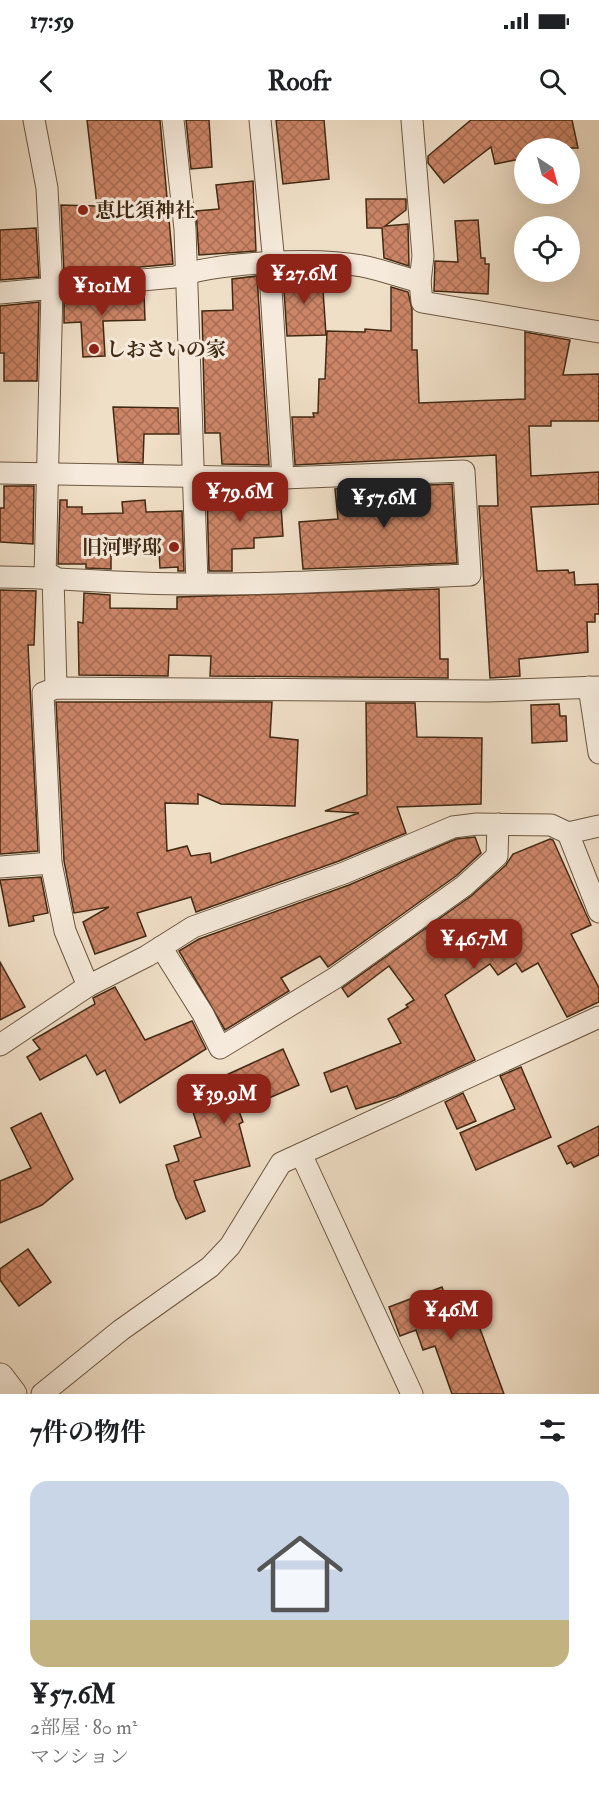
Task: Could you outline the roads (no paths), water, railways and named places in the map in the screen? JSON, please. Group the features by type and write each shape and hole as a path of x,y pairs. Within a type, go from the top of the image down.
{"street":[{"path":"34,120 47,188 52,288 47,472 49,576 56,688"},
{"path":"173,120 187,273 197,583"},
{"path":"260,120 274,263 270,274 283,478"},
{"path":"412,120 423,256 420,282 422,302 599,332"},
{"path":"0,293 175,277 187,273 309,261 362,266 420,282"},
{"path":"0,472 283,478 464,471 470,575 197,583 142,583 49,576 0,577"},
{"path":"88,986 65,931 51,863 43,693 56,688 393,692 594,687 599,753"},
{"path":"160,947 203,1014 219,1048 334,978 464,886 496,856 498,824"},
{"path":"0,1045 88,986 193,927 344,873 453,827 498,824 550,825 568,833 599,826"},
{"path":"568,833 599,912"},
{"path":"0,867 51,863"},
{"path":"42,1394 121,1330 210,1267 230,1246 254,1210 272,1174 281,1163 599,1017"},
{"path":"301,1154 412,1394"},
{"path":"0,1377 13,1394"}],"place":[{"name":"恵比須神社","path":"83,210"},
{"name":"しおさいの家","path":"94,349"},
{"name":"旧河野邸","path":"174,547"}]}
